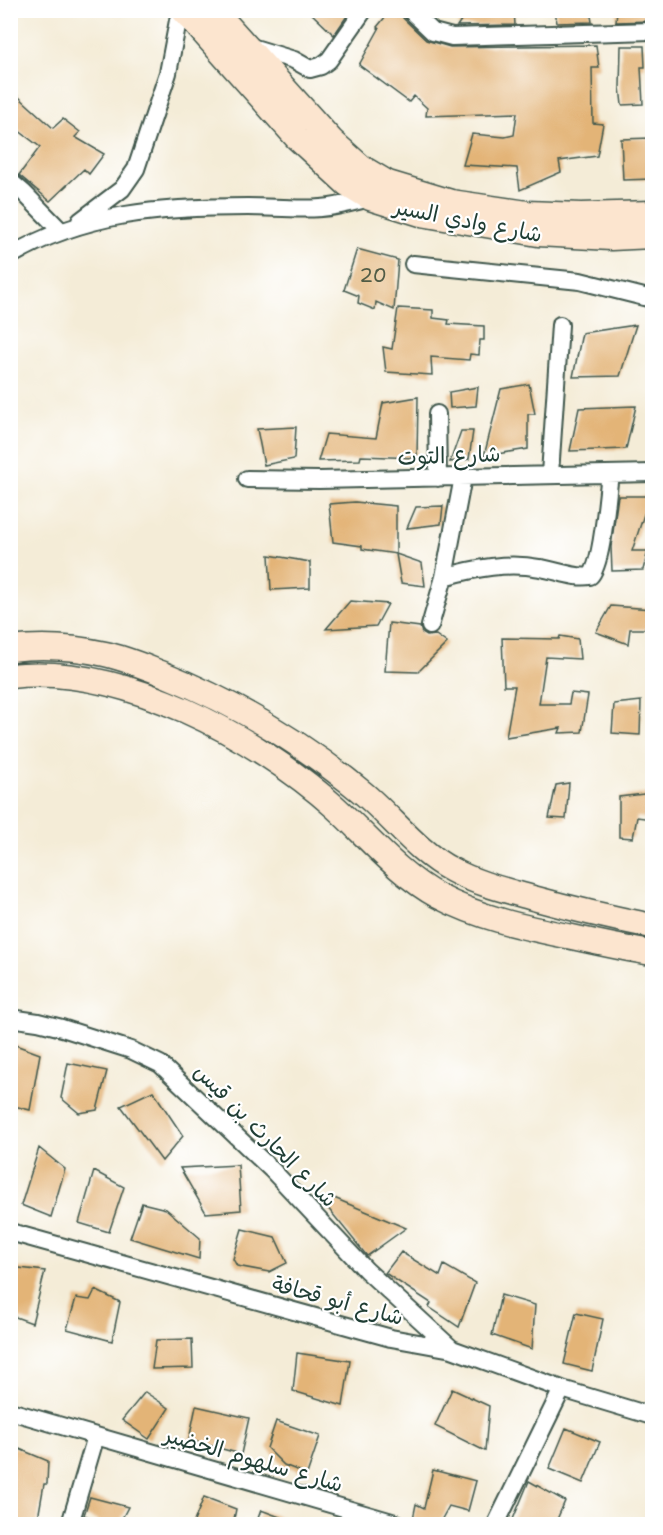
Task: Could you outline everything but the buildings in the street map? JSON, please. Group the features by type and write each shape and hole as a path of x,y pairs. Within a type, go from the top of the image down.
{"main road":[{"name":"شارع وادي السير","path":"182,10 297,138 347,184 376,189 411,191 451,201 527,213 581,216 652,213"},
{"name":"شارع وادي السير","path":"214,10 332,141 360,167 376,189 421,214 538,234 611,238 652,236"},
{"path":"10,649 39,647 85,650 127,660 174,678 254,718 327,765 381,808 423,850 451,870 486,885 583,912 652,926"},
{"path":"10,675 64,675 90,680 180,709 232,735 283,766 335,808 400,870 438,896 484,915 534,929 652,953"}],"street":[{"path":"10,256 67,229 98,209 122,189 136,169 168,73 182,10"},
{"path":"244,45 294,60 310,69 321,66 329,60 364,10"},
{"path":"410,10 433,32 452,37 652,31"},
{"path":"10,182 67,229"},
{"path":"67,229 159,209 321,208 376,189"},
{"path":"413,264 580,281 652,299"},
{"path":"550,474 560,325"},
{"path":"437,414 438,478"},
{"name":"شارع التوت","path":"247,479 319,480 652,473"},
{"path":"444,577 484,567 505,565 540,568 583,577 590,576 597,566 601,551 610,474"},
{"path":"430,626 444,577 463,477"},
{"name":"شارع الحارث بن قيس","path":"10,1018 62,1028 131,1050 160,1064 272,1170 366,1270 452,1349"},
{"name":"شارع أبو قحافة","path":"10,1232 372,1333 452,1349 562,1389 652,1416"},
{"path":"496,1524 562,1389"},
{"name":"شارع سلهوم الخضير","path":"10,1411 399,1524"},
{"path":"70,1524 96,1436"}]}
